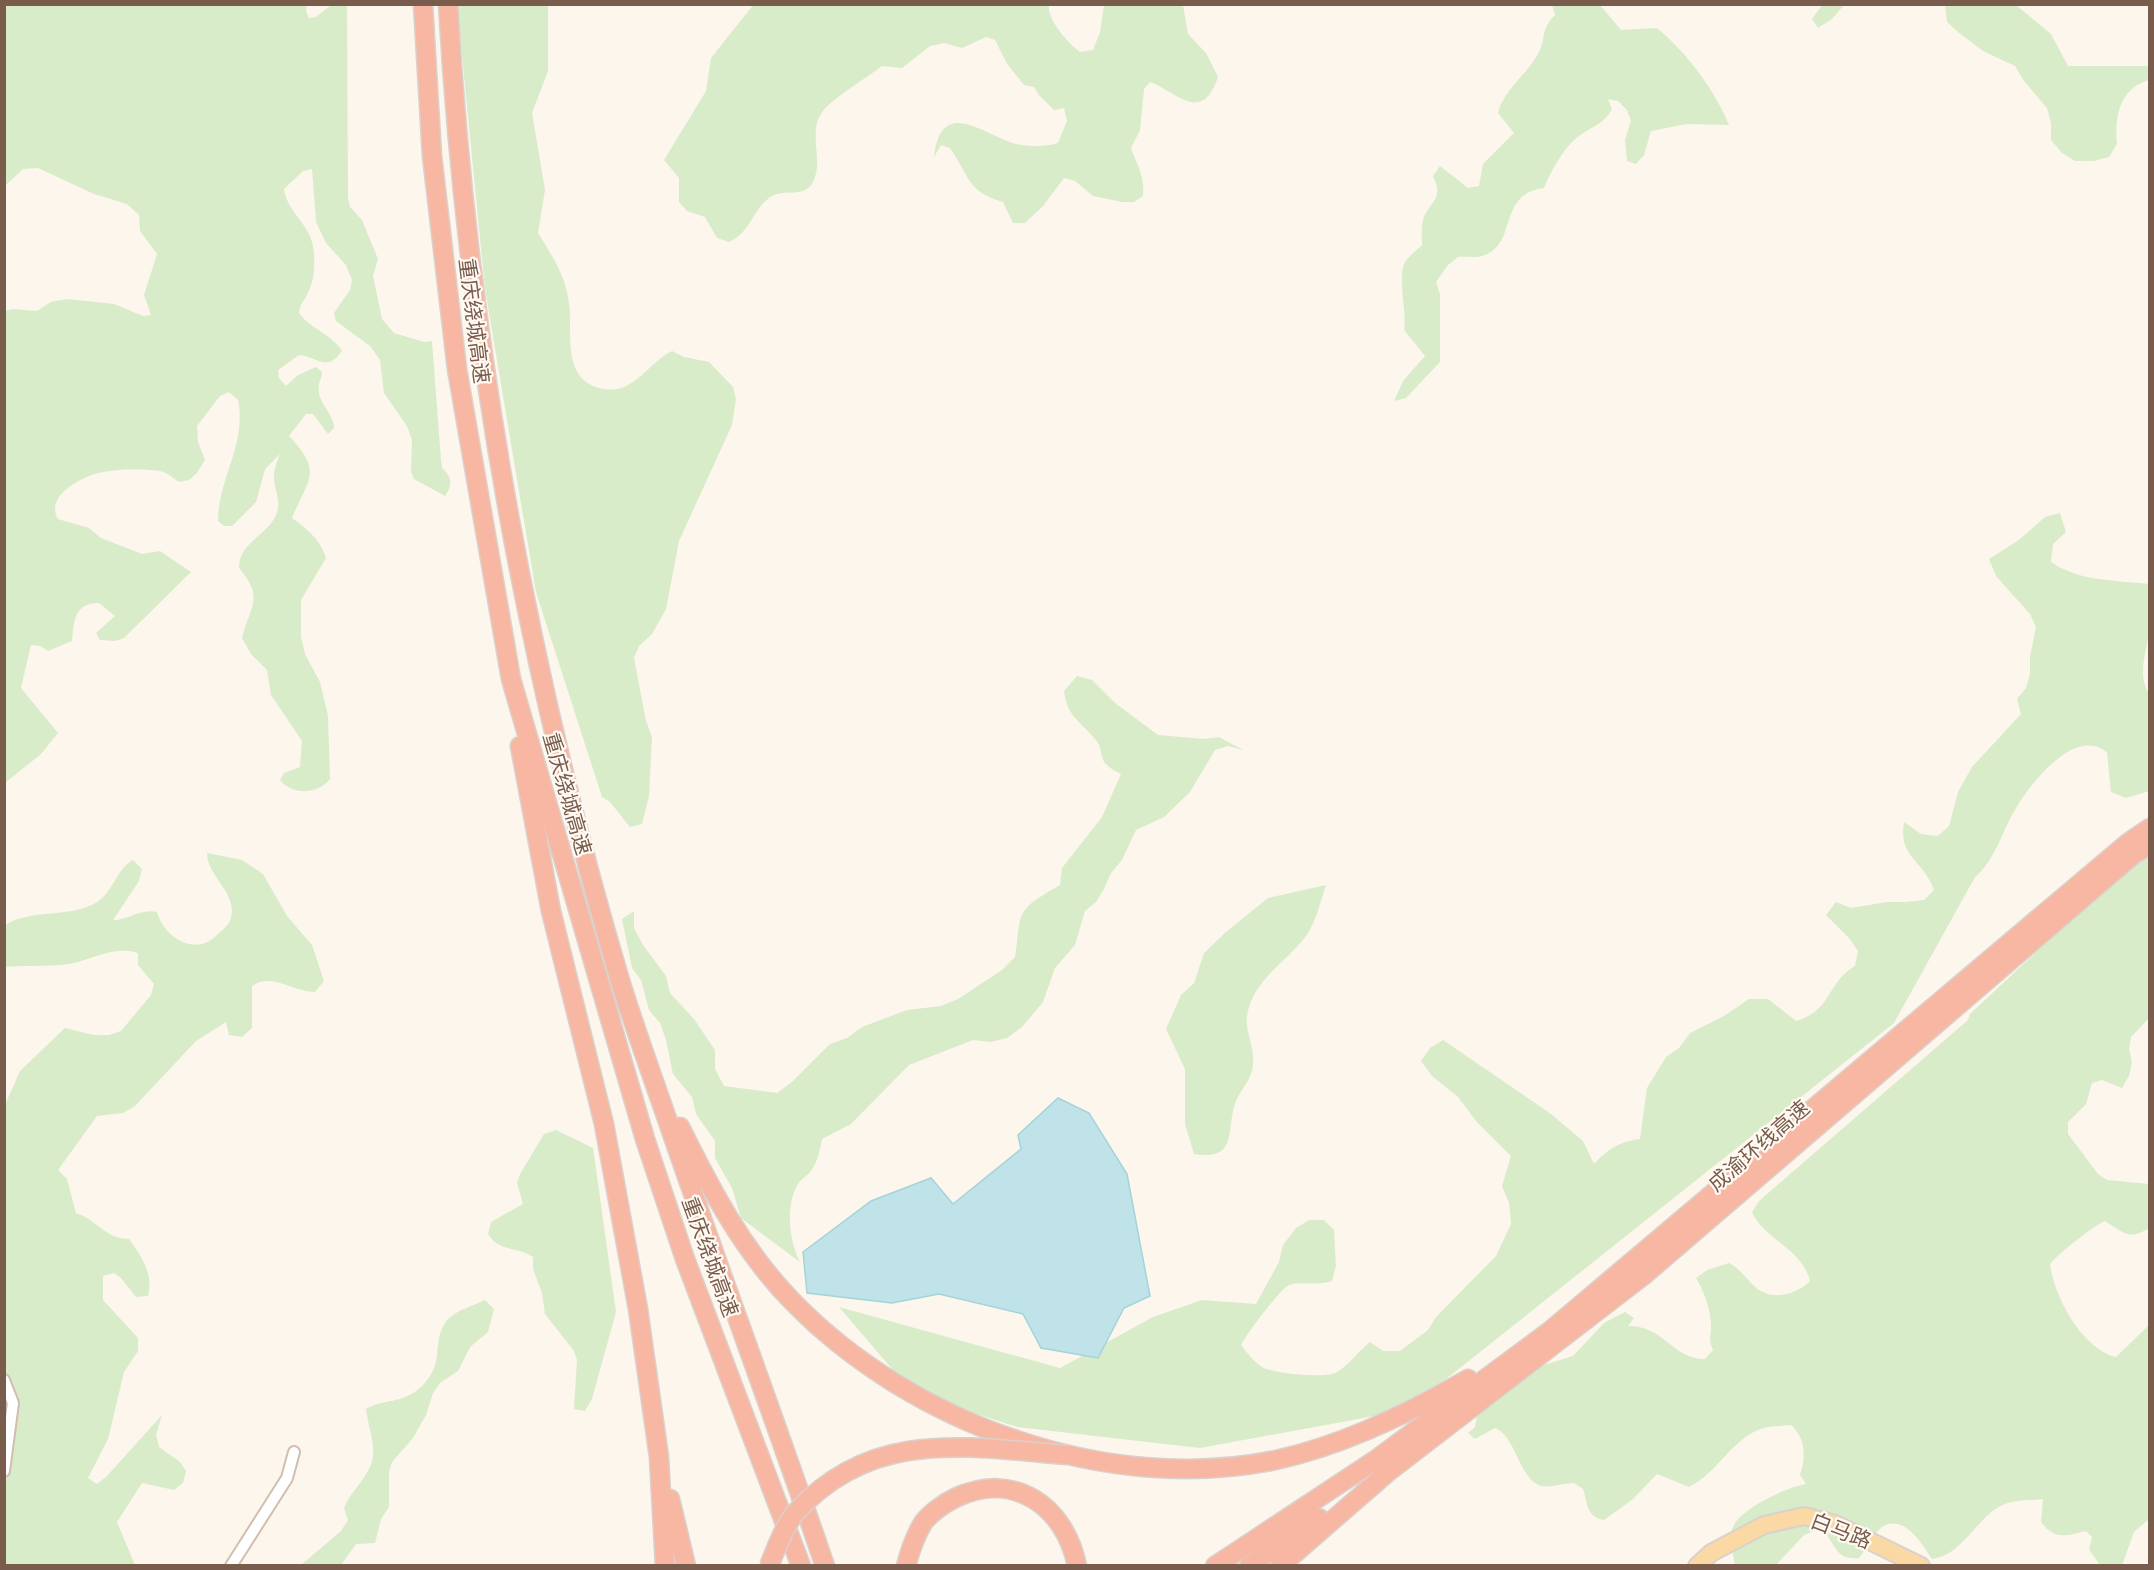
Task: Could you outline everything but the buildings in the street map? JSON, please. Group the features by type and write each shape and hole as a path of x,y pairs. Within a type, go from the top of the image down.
{"highway":[{"name":"重庆绕城高速","path":"423,4 432,156 457,369 511,679 601,991 685,1259 801,1566"},
{"name":"重庆绕城高速","path":"448,4 458,156 469,264 509,522 539,676 622,984 645,1056 710,1248 825,1566"},
{"path":"511,679 527,793 551,911 604,1124 638,1309 659,1457 665,1566"},
{"name":"成渝环线高速","path":"1550,1331 2109,858 2150,828"},
{"name":"成渝环线高速","path":"1388,1472 1644,1275 2124,862 2150,843"},
{"path":"645,1056 714,1195 760,1264 792,1301 868,1366 911,1394 957,1419 1067,1455 1109,1464 1158,1468 1206,1468 1274,1460 1327,1446 1423,1405 1550,1331"},
{"path":"1215,1566 1377,1459 1550,1331"},
{"path":"769,1566 795,1513 852,1467 886,1454 918,1448 956,1446 1067,1455"},
{"path":"659,1457 686,1566"},
{"path":"1249,1566 1388,1472"},
{"path":"1280,1566 1388,1472"},
{"path":"906,1566 910,1550 924,1521 947,1502 968,1492 989,1489 1016,1490 1043,1504 1060,1520 1073,1546 1077,1566"},
{"path":"818,1545 830,1566"}],"main road":[{"name":"白马路","path":"1698,1566 1711,1553 1764,1525 1803,1516 1835,1524 1921,1566"}],"street":[{"path":"4,1380 13,1403 4,1471"},
{"path":"231,1566 287,1478 294,1452"}],"green space":[{"path":"307,4 306,11 309,18 316,17 331,5 347,5 348,198 350,207 362,220 378,259 373,276 382,319 394,333 424,342 432,341 441,460 442,468 450,481 449,488 445,496 414,479 411,472 412,440 407,426 384,393 380,360 370,346 336,321 334,313 350,290 352,280 346,265 326,243 316,222 312,169 303,171 284,189 289,204 311,238 314,251 313,278 299,313 333,340 342,351 336,358 327,362 299,355 278,370 279,378 286,386 298,375 316,367 322,372 319,384 320,397 334,428 328,434 313,414 306,414 289,436 300,449 310,468 310,476 292,518 317,540 326,558 301,600 301,637 305,654 320,682 328,716 330,779 319,788 305,791 292,789 280,780 284,773 300,767 302,741 271,695 267,670 251,654 242,638 253,595 252,587 239,568 240,559 248,545 272,522 278,510 274,474 280,454 265,469 256,502 232,526 224,526 218,521 222,491 239,432 238,400 229,392 220,396 197,426 198,442 205,460 189,480 179,482 170,475 152,470 112,471 82,479 60,496 55,511 58,519 89,528 101,538 142,554 160,551 191,572 124,638 115,641 100,640 96,633 115,616 99,603 85,606 77,614 72,641 48,651 40,646 31,645 21,688 58,733 41,754 5,783 5,311 12,309 37,311 51,302 67,299 114,304 143,316 151,315 144,295 157,254 140,231 139,215 127,204 94,194 38,168 23,169 5,186 5,5"},
{"path":"754,4 1049,5 1049,11 1055,24 1064,37 1080,52 1093,50 1100,32 1104,5 1183,5 1188,34 1206,53 1218,77 1212,91 1197,102 1188,101 1150,82 1144,89 1140,130 1131,148 1142,177 1143,196 1134,202 1122,202 1093,196 1075,181 1064,178 1043,206 1025,223 1013,223 1003,202 975,188 950,148 941,145 934,157 938,138 945,128 954,123 977,128 1016,144 1037,146 1058,143 1067,121 1064,108 1054,110 1034,87 1024,85 1007,64 995,40 986,37 962,48 944,43 930,46 902,68 882,66 840,95 826,108 817,122 817,165 813,182 800,192 772,196 760,207 742,233 729,242 717,238 705,217 687,211 679,202 679,178 664,160 706,91 711,58"},
{"path":"457,5 548,5 548,71 532,113 545,190 538,233 565,284 569,303 573,361 583,380 604,389 624,387 672,351 684,357 709,362 733,387 736,399 732,425 679,541 666,609 652,634 639,646 634,658 646,721 652,737 649,796 642,824 630,827 610,802 602,797 536,592 485,289"},
{"path":"1552,5 1600,5 1621,30 1657,28 1699,72 1716,98 1729,125 1686,124 1651,131 1644,155 1636,164 1627,161 1625,140 1631,121 1627,110 1618,101 1608,99 1612,109 1609,114 1568,146 1544,188 1529,192 1519,200 1513,209 1501,242 1493,250 1480,257 1458,257 1448,265 1436,282 1440,294 1440,362 1406,398 1394,401 1403,381 1425,356 1404,330 1402,276 1405,262 1422,245 1423,220 1437,195 1433,176 1440,166 1468,188 1479,186 1483,164 1514,133 1498,113 1505,96 1539,52 1546,29 1555,15"},
{"path":"1822,5 1844,5 1832,19 1818,28 1812,19"},
{"path":"1945,5 2016,5 2051,34 2068,66 2149,66 2149,80 2131,90 2121,105 2118,114 2117,144 2109,157 2094,161 2075,161 2062,153 2051,140 2051,123 2047,108 2024,81 2015,66 1983,51 1958,32 1947,22"},
{"path":"2060,513 2066,532 2053,544 2051,562 2062,569 2086,577 2149,584 2150,623 2143,677 2149,694 2149,791 2126,798 2111,792 2107,752 2094,746 2083,746 2071,750 2048,767 2021,800 1993,854 1975,877 1894,1023 1407,1410 1200,1448 1017,1427 977,1414 919,1389 898,1376 839,1307 1060,1368 1153,1317 1202,1300 1256,1304 1279,1262 1283,1245 1296,1228 1309,1220 1324,1220 1334,1230 1336,1266 1332,1281 1289,1285 1271,1303 1241,1345 1254,1361 1264,1368 1300,1375 1335,1373 1345,1367 1370,1342 1383,1351 1400,1351 1428,1330 1436,1317 1496,1256 1511,1224 1509,1203 1502,1186 1511,1156 1477,1122 1458,1097 1432,1076 1421,1061 1430,1048 1443,1040 1551,1114 1583,1141 1594,1164 1614,1147 1640,1139 1647,1088 1666,1057 1679,1048 1690,1033 1724,1016 1749,999 1768,999 1796,1021 1816,1010 1839,980 1855,966 1858,951 1849,938 1826,915 1836,902 1851,908 1887,902 1924,900 1934,890 1924,871 1908,851 1903,834 1904,822 1921,834 1938,836 1949,826 1958,792 1972,767 2021,714 2017,699 2026,688 2030,674 2030,657 2036,627 2030,614 1996,576 1989,559 2019,540 2045,517"},
{"path":"1077,676 1092,680 1115,703 1158,735 1204,739 1219,737 1243,750 1228,746 1215,750 1190,792 1164,817 1136,830 1122,860 1111,873 1096,902 1085,911 1075,945 1055,968 1043,1002 1022,1027 1007,1038 990,1042 973,1040 909,1065 851,1124 822,1139 815,1163 811,1171 798,1184 791,1202 791,1234 800,1262 741,1218 732,1188 715,1158 715,1141 696,1114 692,1097 673,1074 660,1023 649,1010 641,980 632,968 622,919 634,911 634,928 643,945 666,976 670,993 694,1019 715,1050 715,1069 724,1086 777,1093 792,1082 830,1044 847,1038 862,1027 907,1010 941,1006 958,999 1002,970 1015,957 1023,913 1035,900 1060,885 1062,868 1102,817 1121,774 1103,760 1098,743 1074,717 1068,706 1064,691"},
{"path":"2149,846 2149,1018 2131,1037 2129,1049 2132,1062 2129,1076 2122,1088 2102,1080 2092,1083 2086,1104 2068,1122 2068,1134 2098,1174 2107,1180 2149,1184 2149,1228 2131,1235 2105,1221 2076,1241 2050,1264 2057,1291 2072,1320 2092,1344 2104,1352 2116,1357 2149,1325 2149,1519 2134,1532 2122,1565 2099,1564 2089,1549 2092,1537 2086,1531 2061,1535 2046,1528 2041,1522 2043,1499 2002,1505 1989,1514 1959,1545 1942,1556 1932,1559 1912,1532 1898,1524 1890,1524 1879,1530 1859,1558 1842,1555 1826,1534 1814,1531 1804,1535 1776,1565 1735,1565 1731,1536 1737,1520 1765,1500 1788,1489 1806,1484 1800,1475 1804,1455 1802,1442 1791,1425 1766,1428 1748,1435 1707,1474 1689,1487 1657,1474 1633,1499 1604,1520 1591,1513 1583,1489 1574,1483 1541,1486 1534,1482 1522,1467 1508,1439 1495,1428 1475,1439 1468,1433 1475,1427 1479,1403 1534,1368 1573,1356 1604,1323 1625,1312 1634,1318 1628,1326 1651,1331 1684,1354 1693,1358 1705,1359 1713,1350 1710,1340 1711,1320 1702,1289 1696,1278 1707,1270 1729,1263 1761,1291 1775,1295 1791,1293 1810,1281 1799,1260 1758,1222 1752,1212 1759,1201 1968,1020 1970,1014"},
{"path":"207,853 242,860 263,874 287,916 312,945 324,981 315,992 267,981 252,986 252,1028 242,1037 229,1035 226,1022 196,1041 135,1106 123,1113 97,1116 58,1170 67,1179 76,1213 113,1236 129,1239 142,1259 149,1280 148,1296 136,1297 114,1273 103,1276 103,1300 138,1338 138,1351 124,1372 108,1439 88,1478 97,1484 106,1477 162,1415 156,1435 159,1447 180,1462 186,1471 183,1483 174,1490 142,1483 117,1522 135,1565 5,1565 4,1107 20,1071 65,1028 94,1035 109,1035 121,1031 151,995 154,984 138,965 138,953 130,951 113,952 67,964 5,967 5,925 26,917 72,911 94,904 106,894 122,870 133,860 142,869 139,881 113,920 145,912 157,912 166,930 182,942 200,944 209,941 228,925 232,911 231,902 208,862"},
{"path":"1326,885 1311,928 1295,949 1269,974 1250,1004 1247,1028 1253,1052 1252,1070 1236,1101 1225,1148 1209,1155 1194,1154 1185,1124 1185,1069 1166,1029 1181,995 1194,983 1204,953 1268,898"},
{"path":"556,1130 593,1148 616,1312 592,1399 585,1411 574,1409 577,1360 574,1351 545,1314 542,1293 533,1269 533,1257 498,1244 488,1234 491,1222 523,1204 517,1183 520,1174 544,1134"},
{"path":"485,1300 494,1309 488,1332 470,1347 458,1371 440,1383 433,1393 426,1415 413,1438 392,1462 389,1472 389,1507 381,1519 375,1543 356,1544 341,1565 301,1565 341,1531 348,1520 344,1508 372,1462 373,1447 366,1409 379,1403 400,1399 421,1387 429,1378 436,1362 439,1339 445,1323 458,1312"}],"water":[{"path":"1058,1098 1089,1113 1127,1174 1150,1296 1124,1308 1098,1358 1041,1348 1023,1314 939,1294 892,1303 807,1293 803,1252 871,1201 931,1178 953,1204 1021,1149 1018,1135"}]}
